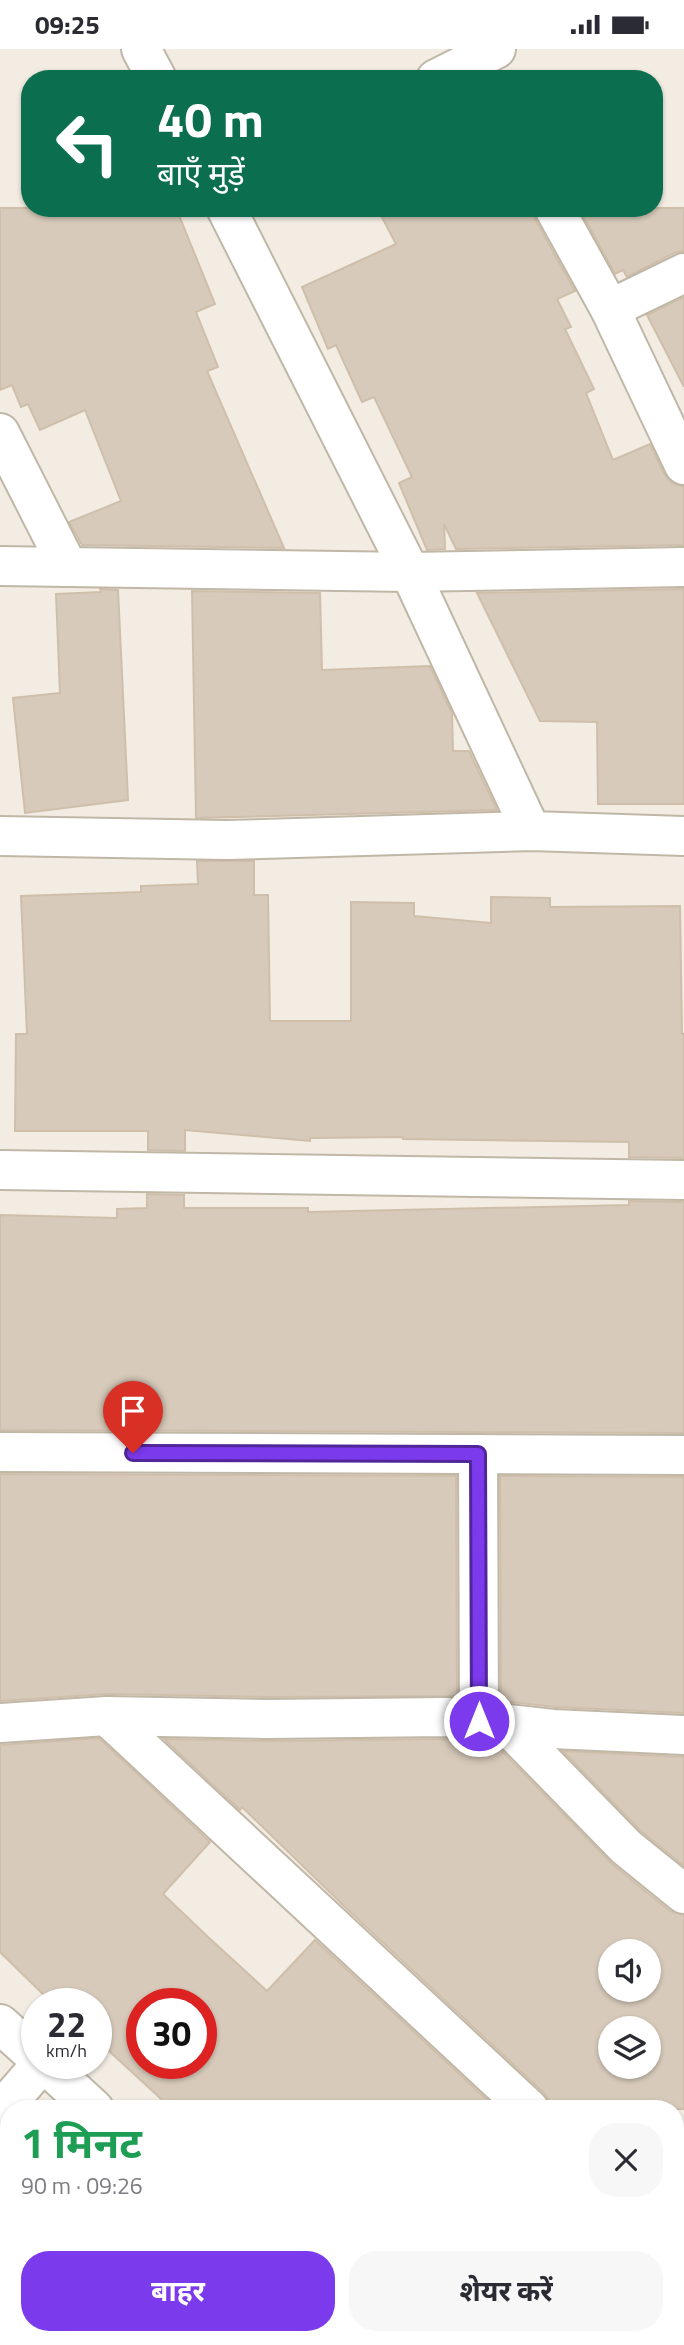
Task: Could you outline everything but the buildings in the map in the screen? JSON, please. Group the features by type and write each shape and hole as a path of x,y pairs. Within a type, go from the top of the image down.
{"street":[{"path":"141,49 152,70"},
{"path":"462,70 483,63"},
{"path":"231,217 410,572 531,831"},
{"path":"559,217 610,309 684,465"},
{"path":"610,309 684,273"},
{"path":"0,433 68,567"},
{"path":"0,566 410,572 684,567"},
{"path":"0,836 227,839 531,831 684,836"},
{"path":"0,1170 684,1180"},
{"path":"0,1452 684,1455"},
{"path":"478,1454 493,1723 626,1847 684,1894"},
{"path":"107,1716 519,2100"},
{"path":"0,1723 107,1716 267,1719 446,1717 493,1723 684,1735"},
{"path":"0,2024 21,2043"},
{"path":"11,2100 29,2079"},
{"path":"61,2079 84,2100"}],"route":[{"path":"133,1453 478,1454 479,1721"}]}
